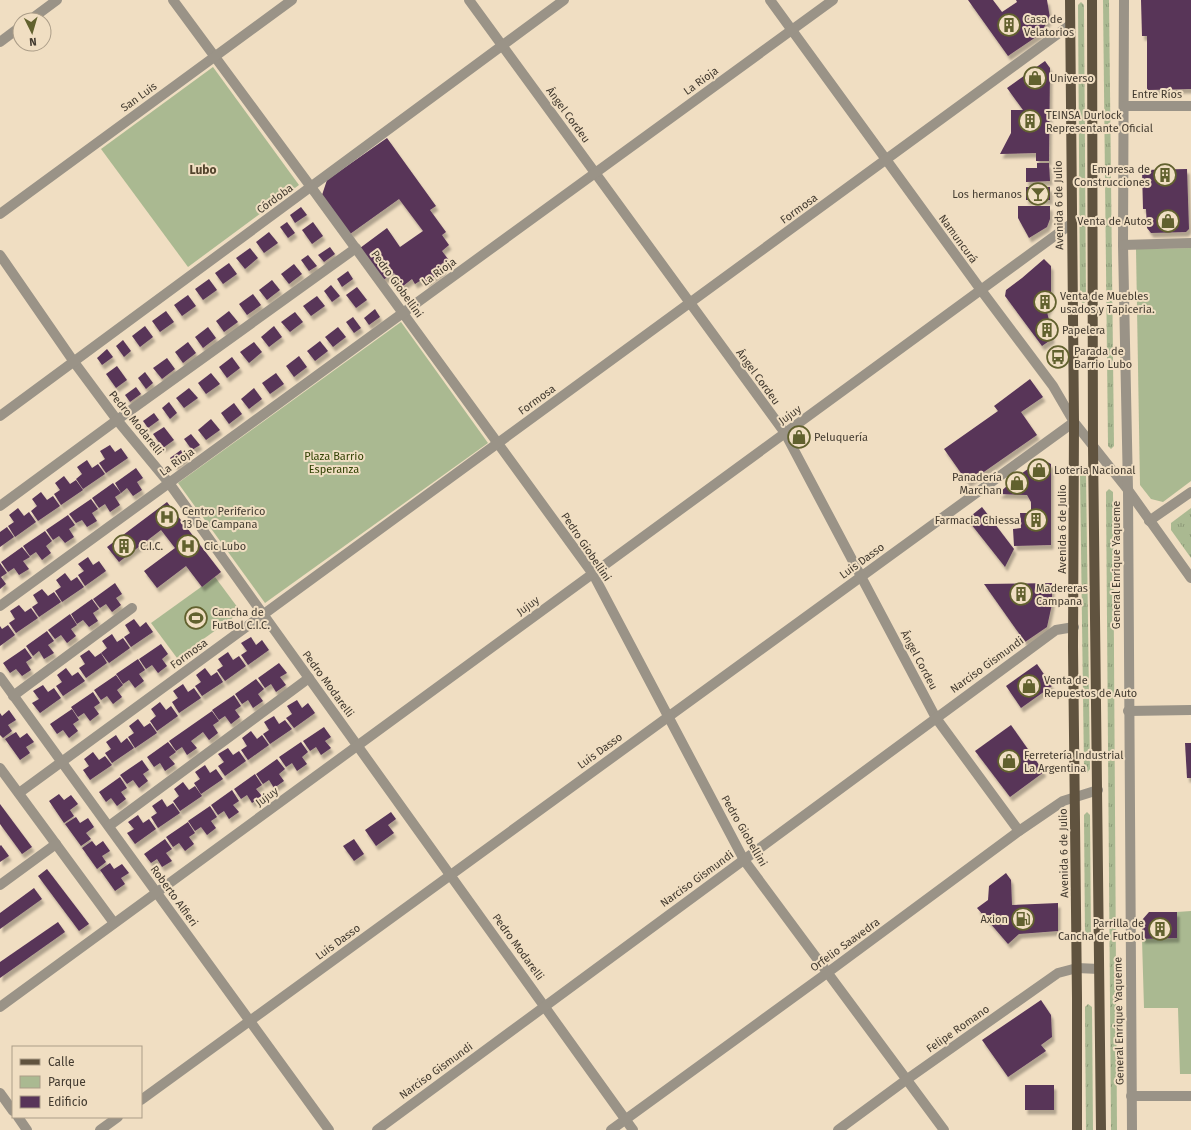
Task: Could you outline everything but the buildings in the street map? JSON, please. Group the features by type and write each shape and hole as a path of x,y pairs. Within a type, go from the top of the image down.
{"main road":[{"name":"Avenida 6 de Julio","path":"1070,0 1074,422 1077,1130"},
{"path":"1092,0 1093,447 1101,1130"}],"street":[{"path":"41,12 57,0"},
{"name":"Pedro Giobellini","path":"173,0 356,248 593,574 744,860 944,1130"},
{"name":"San Luis","path":"0,214 292,0"},
{"name":"Ángel Cordeu","path":"469,0 785,433 936,718 1019,831"},
{"name":"Córdoba","path":"0,416 564,0"},
{"name":"Namuncurá","path":"770,0 981,290 1053,386 1074,422 1128,490 1191,578"},
{"name":"La Rioja","path":"0,606 833,0"},
{"name":"General Enrique Yaqueme","path":"1124,0 1123,245 1128,490 1128,711 1132,1130"},
{"name":"Formosa","path":"19,793 1070,26"},
{"path":"0,42 12,33"},
{"name":"Entre Ríos","path":"1124,106 1191,106"},
{"name":"Jujuy","path":"0,1007 1071,224"},
{"path":"1123,245 1191,243"},
{"path":"0,506 356,248"},
{"name":"Pedro Modarelli","path":"0,255 74,362 117,420 169,483 633,1130"},
{"name":"Luis Dasso","path":"142,1099 1074,422"},
{"path":"1149,521 1191,492"},
{"path":"13,696 132,608"},
{"name":"Narciso Gismundi","path":"377,1130 1056,630 1074,627"},
{"name":"Roberto Alfieri","path":"0,677 329,1130"},
{"path":"109,826 309,678"},
{"path":"1128,711 1191,710"},
{"path":"0,768 114,924"},
{"name":"Orfelio Saavedra","path":"611,1130 1019,831 1062,801 1098,790"},
{"path":"0,885 56,844"},
{"name":"Felipe Romano","path":"838,1130 1058,973 1077,968 1099,969"},
{"path":"0,1093 12,1110"},
{"path":"1131,1095 1191,1093"},
{"path":"1131,1095 1191,1096"},
{"path":"19,1118 27,1130"},
{"path":"100,1130 117,1118"}],"green space":[{"path":"1103,0 1109,0 1114,446 1111,449 1108,446"},
{"path":"1081,2 1084,5 1086,301 1083,304 1080,300 1078,5"},
{"path":"213,67 299,185 188,267 101,149"},
{"path":"1191,248 1191,481 1163,502 1151,499 1140,485 1136,249"},
{"name":"Plaza Barrio Esperanza","path":"401,322 488,443 265,603 178,483"},
{"path":"1083,471 1086,474 1090,769 1087,773 1084,769 1080,474"},
{"path":"1109,489 1113,492 1117,1130 1111,1130 1106,492"},
{"path":"1191,508 1191,558 1171,530 1171,523"},
{"name":"Cancha de FutBol C.I.C.","path":"215,577 241,612 177,658 151,623"},
{"path":"1087,812 1090,815 1091,938 1088,941 1085,938 1084,815"},
{"path":"1191,911 1191,1074 1180,1074 1178,1008 1144,1008 1142,939 1177,938 1177,912"},
{"path":"1088,1004 1092,1007 1093,1130 1086,1130 1085,1007"}],"place":[{"name":"Casa de Velatorios","path":"1009,25"},
{"name":"Universo","path":"1035,78"},
{"name":"TEINSA Durlock Representante Oficial","path":"1030,121"},
{"name":"Empresa de Construcciones","path":"1165,175"},
{"name":"Los hermanos","path":"1038,194"},
{"name":"Venta de Autos","path":"1168,221"},
{"name":"Venta de Muebles usados y Tapiceria.","path":"1045,302"},
{"name":"Papelera","path":"1047,330"},
{"name":"Parada de Barrio Lubo","path":"1058,357"},
{"name":"Peluquería","path":"799,437"},
{"name":"Loteria Nacional","path":"1039,470"},
{"name":"Panadería Marchan","path":"1017,483"},
{"name":"Centro Periferico 13 De Campana","path":"167,517"},
{"name":"Farmacia Chiessa","path":"1036,520"},
{"name":"C.I.C.","path":"124,546"},
{"name":"Cic Lubo","path":"188,546"},
{"name":"Madereras Campana","path":"1021,594"},
{"name":"Cancha de FutBol C.I.C.","path":"196,618"},
{"name":"Venta de Repuestos de Auto","path":"1029,686"},
{"name":"Ferretería Industrial La Argentina","path":"1009,761"},
{"name":"Axion","path":"1023,919"},
{"name":"Parrilla de Cancha de Futbol","path":"1160,929"}],"district":[{"name":"Lubo","path":"203,170"}]}
